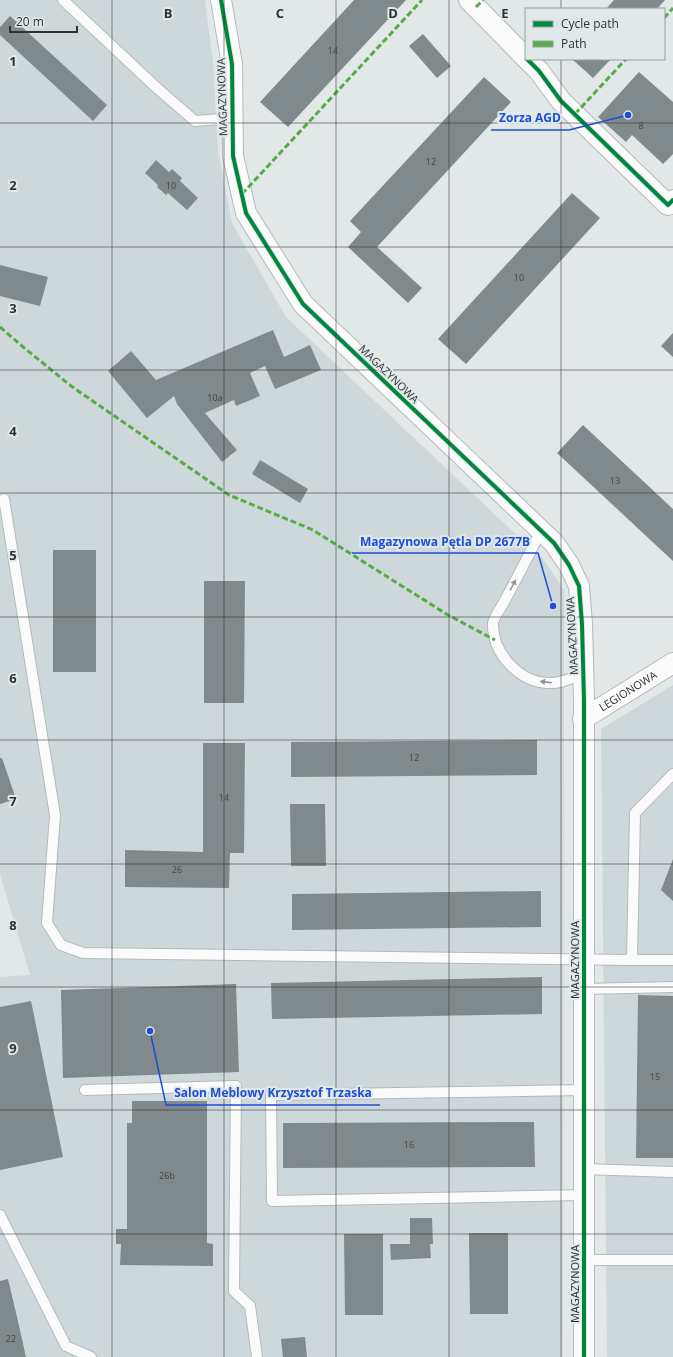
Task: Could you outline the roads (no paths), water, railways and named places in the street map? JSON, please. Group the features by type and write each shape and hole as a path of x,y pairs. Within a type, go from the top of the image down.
{"street":[{"name":"MAGAZYNOWA","path":"221,0 232,64 233,156 246,213 303,304 554,543 569,565 579,586 582,624 583,674 584,1357"},
{"path":"469,0 525,56"},
{"path":"529,60 539,71 561,101 668,205 673,200"},
{"name":"LEGIONOWA","path":"583,719 673,663"}],"lane":[{"path":"63,0 158,89 195,121 233,118"},
{"path":"4,499 55,815 46,924 62,945 83,953 673,960"},
{"path":"541,531 493,622 495,640 503,656 515,669 530,679 547,683 559,682 583,674"},
{"path":"632,960 636,813 673,774"},
{"path":"584,989 673,987"},
{"path":"85,1090 236,1086 234,1291 250,1306 257,1357"},
{"path":"584,1090 271,1096 272,1201 584,1195"},
{"path":"584,1169 673,1172"},
{"path":"0,1215 66,1346 91,1357"},
{"path":"584,1260 673,1260"}],"place":[{"name":"Zorza AGD","path":"628,115"},
{"name":"Magazynowa Pętla DP 2677B","path":"553,606"},
{"name":"Salon Meblowy Krzysztof Trzaska","path":"150,1031"}]}
